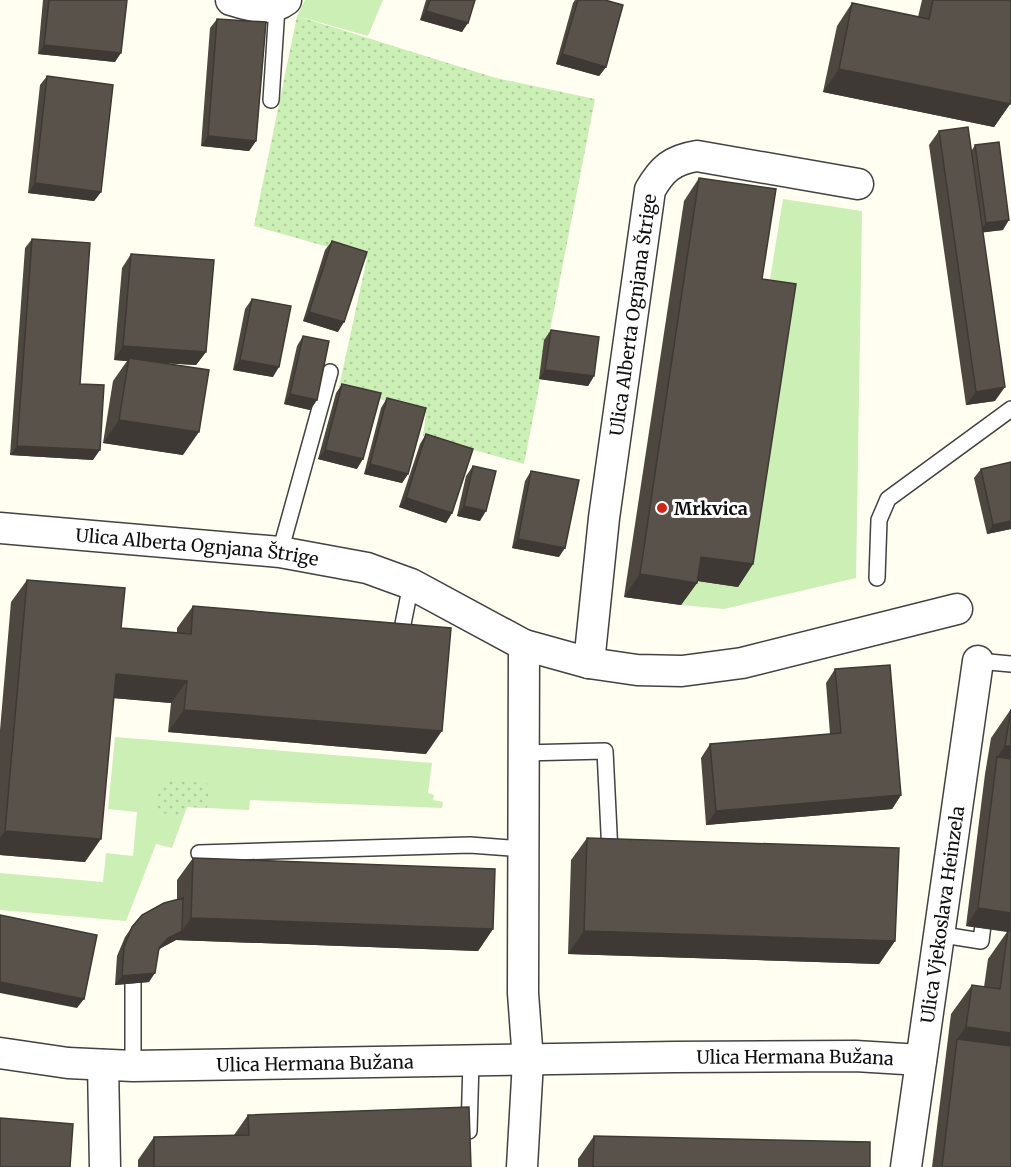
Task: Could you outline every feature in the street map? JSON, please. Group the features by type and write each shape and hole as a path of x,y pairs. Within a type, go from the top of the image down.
{"street":[{"path":"231,0 259,8 281,3"},
{"name":"Ulica Alberta Ognjana Štrige","path":"588,663 604,518 650,190 662,170 680,159 697,156 858,184"},
{"name":"Ulica Alberta Ognjana Štrige","path":"0,528 280,552 367,568 411,584 524,645 588,663 637,670 682,671 742,663 957,609"},
{"path":"522,1167 528,1061 523,993 524,645"},
{"name":"Ulica Vjekoslava Heinzela","path":"906,1167 937,934 978,661"},
{"name":"Ulica Hermana Bužana","path":"0,1053 103,1065 133,1066 843,1056 921,1060"},
{"path":"103,1065 105,1167"}],"lane":[{"path":"271,100 281,3"},
{"path":"280,552 330,372"},
{"path":"877,578 879,520 888,499 1011,409"},
{"path":"402,629 411,584"},
{"path":"978,661 1011,664"},
{"path":"522,753 604,751 610,853"},
{"path":"199,853 470,845 524,849"},
{"path":"937,934 981,942 986,894"},
{"path":"133,983 133,1066"},
{"path":"469,1131 471,1062"}],"green space":[{"path":"305,0 383,0 368,36 297,16"},
{"path":"297,16 496,78 595,99 524,464 423,436 426,413 339,387 367,258 254,226"},
{"path":"783,199 862,211 856,578 724,609 681,605 685,579 766,304"},
{"path":"115,737 432,763 428,793 434,795 433,800 443,802 442,808 250,800 249,810 187,807 172,848 156,844 126,921 0,910 0,873 103,882 106,853 133,856 137,812 108,809"},
{"path":"178,780 209,784 207,808 187,807 183,816 154,812 161,782"}],"building":[{"path":"49,0 127,0 121,53 44,45"},
{"path":"430,0 475,0 468,23 426,11"},
{"path":"578,0 605,0 623,5 606,67 562,54"},
{"path":"933,0 1011,0 1010,104 839,69 852,3 929,19"},
{"path":"217,19 266,22 256,141 208,136"},
{"path":"47,76 113,85 101,192 35,183"},
{"path":"968,127 1005,387 976,392 939,131"},
{"path":"999,142 1009,220 986,223 975,145"},
{"path":"699,178 776,189 762,279 796,284 753,564 701,557 697,583 640,574"},
{"path":"32,239 90,243 80,384 104,385 100,450 17,446"},
{"path":"332,241 367,252 344,322 309,312"},
{"path":"131,254 214,260 206,352 123,346"},
{"path":"252,299 291,306 279,367 240,360"},
{"path":"551,330 599,337 594,376 545,370"},
{"path":"303,336 329,341 317,400 290,394"},
{"path":"129,358 209,370 199,432 119,420"},
{"path":"342,384 381,393 363,459 325,450"},
{"path":"387,398 426,408 408,474 370,464"},
{"path":"426,434 473,449 452,513 406,498"},
{"path":"1011,462 1011,521 993,525 981,469"},
{"path":"473,466 496,471 486,511 464,506"},
{"path":"531,471 579,480 565,548 518,539"},
{"path":"27,580 125,588 121,628 191,634 193,606 451,628 442,731 184,710 187,681 116,674 101,839 5,831"},
{"path":"890,665 901,795 716,811 710,744 841,733 835,669"},
{"path":"1011,709 1011,746 1005,746"},
{"path":"997,757 1011,759 1011,913 978,908"},
{"path":"587,838 899,848 895,941 584,931"},
{"path":"193,858 495,869 493,929 191,918"},
{"path":"183,898 182,931 168,938 159,948 155,973 122,976 124,947 132,927 142,915 164,903"},
{"path":"0,915 97,935 84,999 0,982"},
{"path":"1008,930 1011,931 1011,1033 966,1027 972,985 1000,989"},
{"path":"957,1039 1011,1046 1011,1167 942,1167"},
{"path":"469,1107 471,1167 154,1167 154,1137 249,1135 248,1115"},
{"path":"0,1118 73,1124 70,1167 0,1167"},
{"path":"594,1136 870,1142 870,1167 593,1167"}],"place":[{"name":"Mrkvica","path":"662,508"}]}
